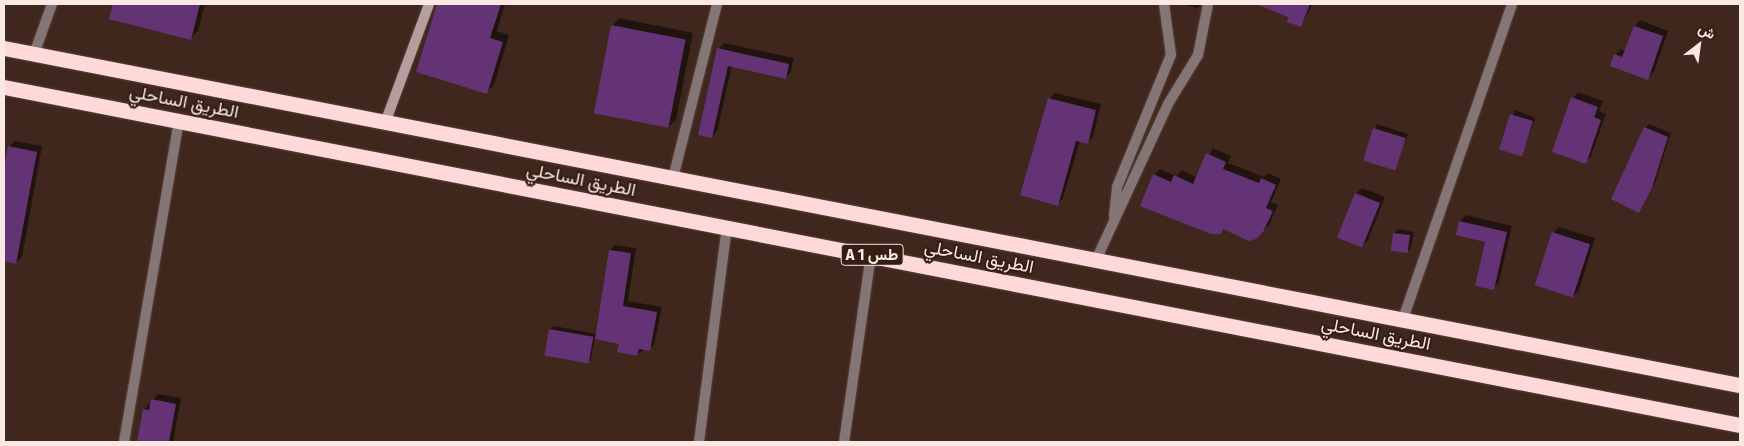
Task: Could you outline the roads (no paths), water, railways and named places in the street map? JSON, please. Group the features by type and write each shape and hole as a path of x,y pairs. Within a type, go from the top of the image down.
{"highway":[{"name":"الطريق الساحلي","path":"4,48 1740,385"},
{"name":"الطريق الساحلي","path":"4,87 1740,424"}],"street":[{"path":"34,54 52,4"},
{"path":"385,123 429,4"},
{"path":"673,178 717,4"},
{"path":"1114,217 1117,187 1171,55 1164,4"},
{"path":"1096,260 1114,217 1132,186 1168,104 1198,55 1208,4"},
{"path":"1403,319 1512,4"},
{"path":"124,442 179,121"},
{"path":"699,442 727,227"},
{"path":"844,442 871,255"}]}
